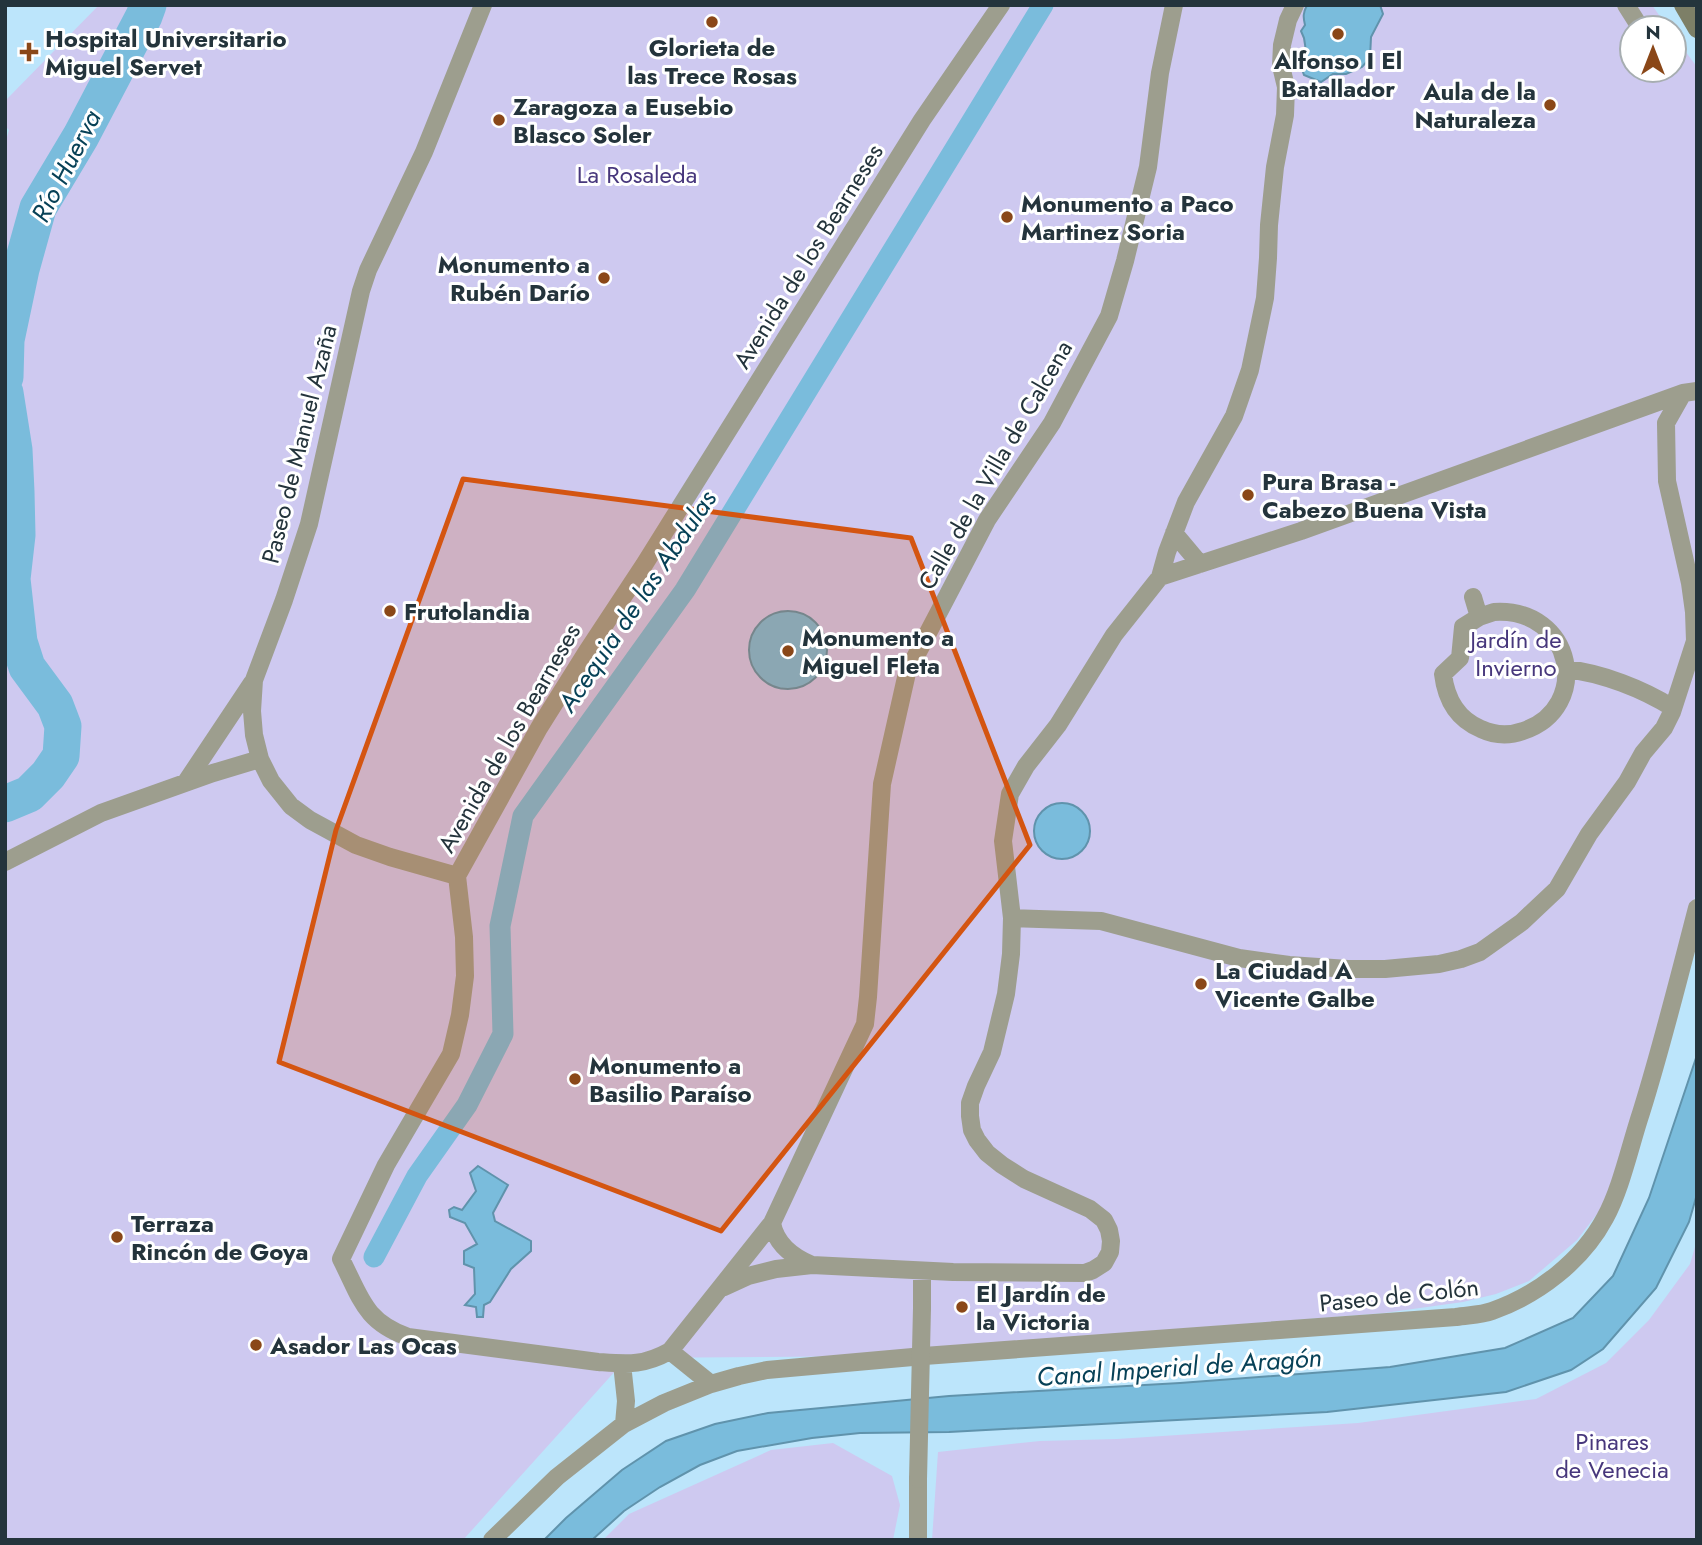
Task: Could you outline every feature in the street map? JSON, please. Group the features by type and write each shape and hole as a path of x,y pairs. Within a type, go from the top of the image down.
{"main road":[{"path":"1683,5 1697,29"}],"street":[{"name":"Paseo de Manuel Azaña","path":"457,876 356,845 310,820 291,806 271,781 260,759 252,711 254,680 309,524 361,291 368,270 424,152 483,5"},
{"name":"Avenida de los Bearneses","path":"670,1351 653,1360 622,1364 400,1334 380,1323 368,1311 341,1259 386,1165 451,1054 465,976 464,937 457,876 539,728 922,120 1001,5"},
{"name":"Calle de la Villa de Calcena","path":"718,1291 772,1223 865,1024 882,784 907,673 987,520 1052,423 1109,316 1148,167 1160,73 1174,5"},
{"path":"712,1384 670,1351 718,1291 748,1276 776,1269 812,1265 922,1271 1085,1273 1104,1263 1110,1252 1109,1230 1104,1220 1090,1209 1024,1179 1002,1165 987,1153 972,1130 970,1103 992,1052 1006,993 1011,954 1012,918 1003,841 1010,794 1026,766 1058,725 1114,635 1160,577 1186,502 1234,416 1250,370 1265,298 1275,167 1285,115 1286,88 1281,66 1282,45 1295,5"},
{"path":"1160,577 1301,531 1690,392"},
{"path":"1012,918 1101,921 1239,958 1348,969 1385,969 1461,959 1480,952 1522,922 1557,889 1588,834 1627,782 1643,753 1664,728 1695,641 1690,583 1667,481 1666,423 1690,392"},
{"path":"1174,533 1200,564"},
{"path":"1473,597 1479,617"},
{"path":"1494,612 1517,613 1538,621 1555,638 1566,669 1563,691 1554,710 1538,724 1518,733 1496,734 1476,727 1442,703 1438,676 1460,658 1458,627 1494,612"},
{"path":"1566,669 1587,671 1654,696 1673,708"},
{"path":"186,782 254,680"},
{"path":"5,862 101,813 260,759"},
{"name":"Paseo de Colón","path":"492,1540 557,1477 624,1424 664,1403 712,1384 767,1370 1456,1317 1490,1312 1515,1302 1541,1288 1567,1266 1588,1243 1604,1219 1655,1069 1697,908"},
{"path":"772,1223 782,1245 800,1260 812,1265"},
{"path":"918,1540 922,1271"},
{"path":"622,1364 626,1401 624,1424"}],"highlighted area":[{"path":"463,479 911,538 1030,845 721,1231 279,1062 336,830"}],"green space":[{"path":"99,5 1652,5 1658,14 1618,14 1618,84 1688,84 1688,55 1697,67 1697,888 1654,1064 1604,1205 1577,1240 1529,1281 1496,1294 1463,1302 1384,1313 1052,1339 890,1356 627,1358 463,1540 5,1540 5,144 9,130 5,126 5,101"},
{"name":"Pinares de Venecia","path":"1697,1240 1697,1540 932,1540 938,1452 1040,1441 1117,1439 1358,1423 1536,1399 1606,1363 1649,1320 1690,1264"},
{"path":"833,1443 892,1476 900,1505 893,1540 603,1540 629,1514 771,1450"}],"water":[{"path":"1307,5 1380,5 1383,14 1371,37 1370,58 1362,67 1346,74 1333,74 1321,82 1304,75 1300,57 1306,51 1301,31 1305,25"},
{"path":"788,611 803,614 820,628 827,650 824,665 810,682 788,689 773,686 756,672 749,650 752,635 766,618"},
{"path":"1062,803 1082,811 1090,831 1082,851 1062,859 1042,851 1034,831 1042,811"},
{"name":"Canal Imperial de Aragón","path":"1697,1055 1697,1194 1689,1222 1656,1288 1603,1349 1571,1370 1506,1392 1327,1412 949,1432 860,1433 812,1438 737,1451 700,1465 624,1511 592,1540 544,1540 622,1470 666,1441 715,1424 768,1413 949,1396 1180,1383 1390,1367 1505,1348 1573,1318 1613,1276 1649,1198"},
{"path":"478,1166 508,1185 493,1213 495,1221 531,1241 531,1251 511,1269 490,1302 484,1305 483,1317 477,1317 476,1307 465,1305 475,1294 474,1268 464,1264 464,1251 477,1244 465,1223 450,1217 449,1210 454,1207 462,1210 476,1191 470,1173"}],"waterway":[{"name":"Río Huerva","path":"5,377 6,340 21,269 38,208 81,136 148,5"},
{"name":"Acequia de las Abdulas","path":"374,1257 417,1176 467,1105 503,1034 500,926 523,816 685,590 1043,5"},
{"name":"Río Huerva","path":"5,393 14,450 17,535 12,579 19,642 27,667 55,705 63,726 61,756 48,775 29,794 5,804"}],"place":[{"name":"Glorieta de las Trece Rosas","path":"712,22"},
{"name":"Alfonso I El Batallador","path":"1338,34"},
{"name":"Hospital Universitario Miguel Servet","path":"29,52"},
{"name":"Aula de la Naturaleza","path":"1550,105"},
{"name":"Zaragoza a Eusebio Blasco Soler","path":"499,120"},
{"name":"Monumento a Paco Martinez Soria","path":"1007,217"},
{"name":"Monumento a Rubén Darío","path":"604,278"},
{"name":"Pura Brasa - Cabezo Buena Vista","path":"1248,495"},
{"name":"Frutolandia","path":"390,611"},
{"name":"Monumento a Miguel Fleta","path":"788,651"},
{"name":"La Ciudad A Vicente Galbe","path":"1201,984"},
{"name":"Monumento a Basilio Paraíso","path":"575,1079"},
{"name":"Terraza Rincón de Goya","path":"117,1237"},
{"name":"El Jardín de la Victoria","path":"962,1307"},
{"name":"Asador Las Ocas","path":"256,1345"}],"park label":[{"name":"La Rosaleda","path":"637,174"},
{"name":"Jardín de Invierno","path":"1516,653"}]}
